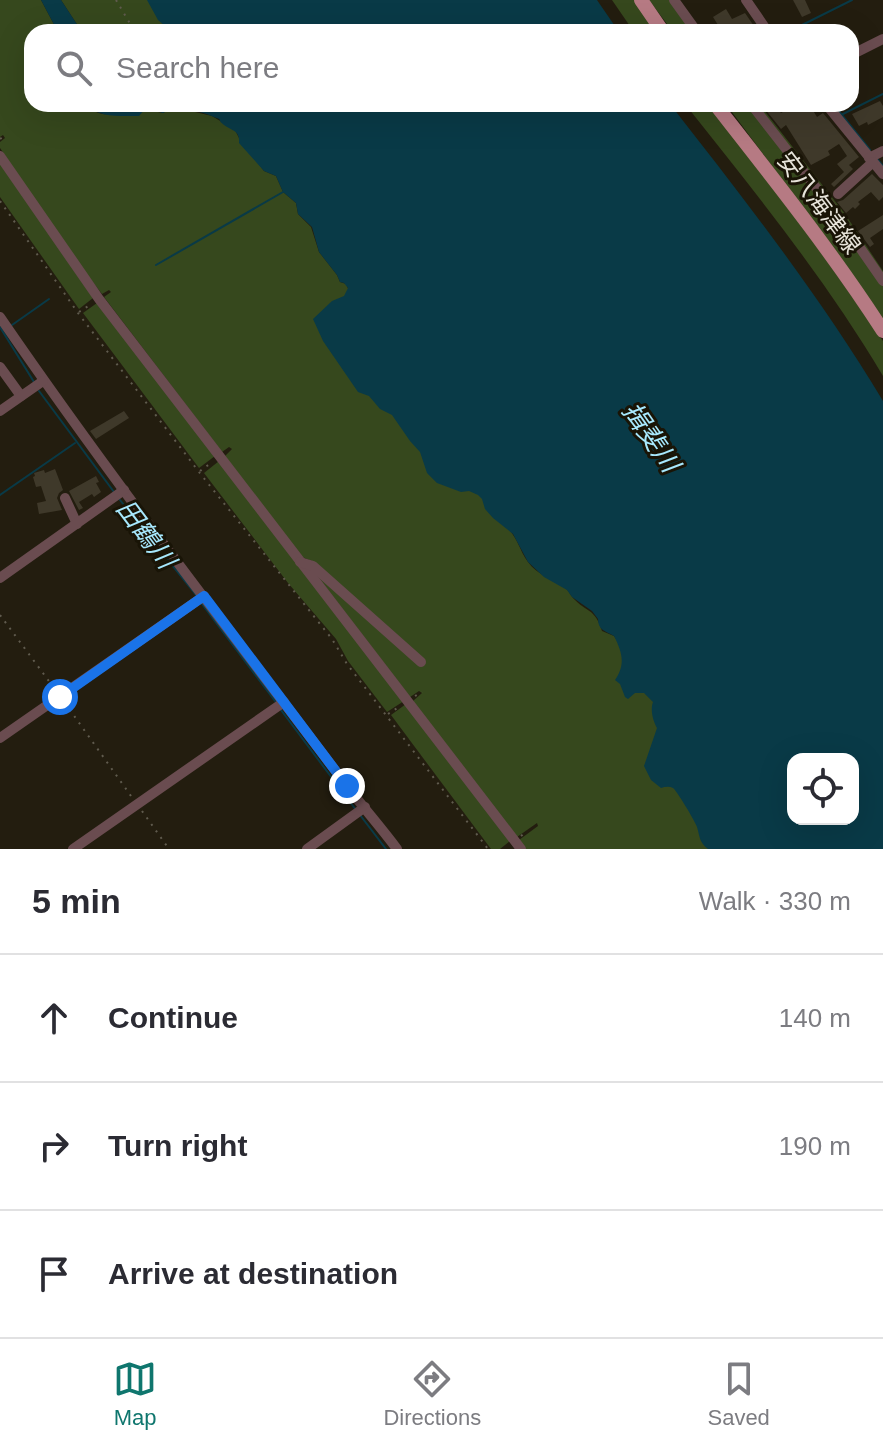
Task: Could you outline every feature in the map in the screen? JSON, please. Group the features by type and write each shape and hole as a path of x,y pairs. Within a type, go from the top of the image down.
{"main road":[{"path":"641,0 658,24"},
{"name":"安八海津線","path":"721,112 792,202 883,331"}],"street":[{"path":"674,0 691,24"},
{"path":"746,0 762,24"},
{"path":"859,51 883,39"},
{"path":"757,112 836,213 883,281"},
{"path":"832,112 883,174"},
{"path":"838,194 883,151"},
{"path":"0,156 91,289 521,849"},
{"path":"0,317 39,384 120,493 280,705 347,786 361,810 397,849"},
{"path":"0,367 21,396"},
{"path":"0,411 39,384"},
{"path":"0,578 120,493"},
{"path":"65,498 77,524"},
{"path":"300,562 313,566 421,662"},
{"path":"0,738 200,599"},
{"path":"73,849 280,705"},
{"path":"307,849 361,810"}],"path":[{"path":"116,0 130,24"},
{"path":"0,201 78,313 332,639 347,664 488,849"},
{"path":"0,615 169,849"}],"green space":[{"path":"0,0 41,0 54,24 24,24 24,112 195,112 212,116 235,130 264,171 276,176 283,192 296,203 298,214 311,227 319,252 340,282 346,284 368,333 513,534 528,562 540,574 565,588 593,614 602,631 614,636 648,686 713,849 526,849 519,840 538,826 537,823 517,837 413,701 422,693 419,691 410,697 316,574 312,561 302,557 225,456 232,449 229,447 222,452 104,297 111,292 102,294 72,255 0,148 0,142 5,138 3,135 0,137"},
{"path":"61,0 161,0 177,24 77,24"},
{"path":"612,0 635,0 652,24 628,24"},
{"path":"649,0 671,0 688,24 667,24"},
{"path":"691,112 715,112 780,194 883,341 883,376 814,271"},
{"path":"732,112 754,112 833,213 883,286 883,322"},
{"path":"760,112 765,112 845,214 883,271 883,277"},
{"path":"0,163 93,298 79,309 0,197"},
{"path":"97,303 215,456 199,468 83,313"},
{"path":"219,461 404,701 387,712 348,661 336,639 288,583 204,473"},
{"path":"406,704 510,841 500,849 491,849 391,715"}],"water":[{"path":"41,0 61,0 77,24 54,24"},
{"path":"147,0 597,0 614,24 163,24"},
{"path":"96,112 142,112 139,116"},
{"name":"揖斐川","path":"198,112 676,112 808,286 883,401 883,849 708,849 705,846 675,790 661,788 651,780 644,766 657,728 652,715 653,702 644,693 635,693 628,699 625,697 615,680 622,658 614,636 601,628 592,611 528,562 513,534 493,518 478,495 437,483 427,473 420,452 392,415 380,409 369,396 358,392 323,341 313,319 332,301 344,296 348,288 340,282 319,252 312,227 298,214 296,203 283,192 276,176 264,171 239,143 235,132 219,119"}],"building":[{"path":"793,0 805,0 811,13 802,17"},
{"path":"726,9 732,19 745,13 753,24 717,24 713,17"},
{"path":"880,101 883,117 859,126 852,114"},
{"path":"767,112 814,112 817,117 823,113 859,157 849,165 853,169 834,187 831,184 844,172 837,164 847,156 839,144 828,151 830,155 811,165 786,125 781,129"},
{"path":"872,174 883,185 883,197 879,201 871,192 858,202 860,204 855,209 853,207 846,213 837,202"},
{"path":"883,215 883,229 870,238 874,244 870,247 858,231"},
{"path":"124,411 129,418 96,439 90,431"},
{"path":"55,469 63,490 57,498 62,510 39,514 37,503 46,501 41,486 36,487 34,473"},
{"path":"96,476 101,492 79,502 83,508 79,510 69,491"}],"waterway":[{"path":"804,24 852,0"},
{"path":"859,106 883,94"},
{"path":"839,112 870,150"},
{"path":"841,115 847,112"},
{"path":"878,160 883,166"},
{"path":"156,265 283,192"},
{"path":"12,325 49,299"},
{"name":"田鶴川","path":"0,327 34,382"},
{"name":"田鶴川","path":"39,391 114,492"},
{"path":"0,495 75,443"},
{"name":"田鶴川","path":"120,500 196,595"},
{"name":"田鶴川","path":"202,604 275,701"},
{"name":"田鶴川","path":"281,710 356,810"},
{"name":"田鶴川","path":"360,815 386,849"}],"route":[{"path":"60,697 204,596 347,786"}]}
